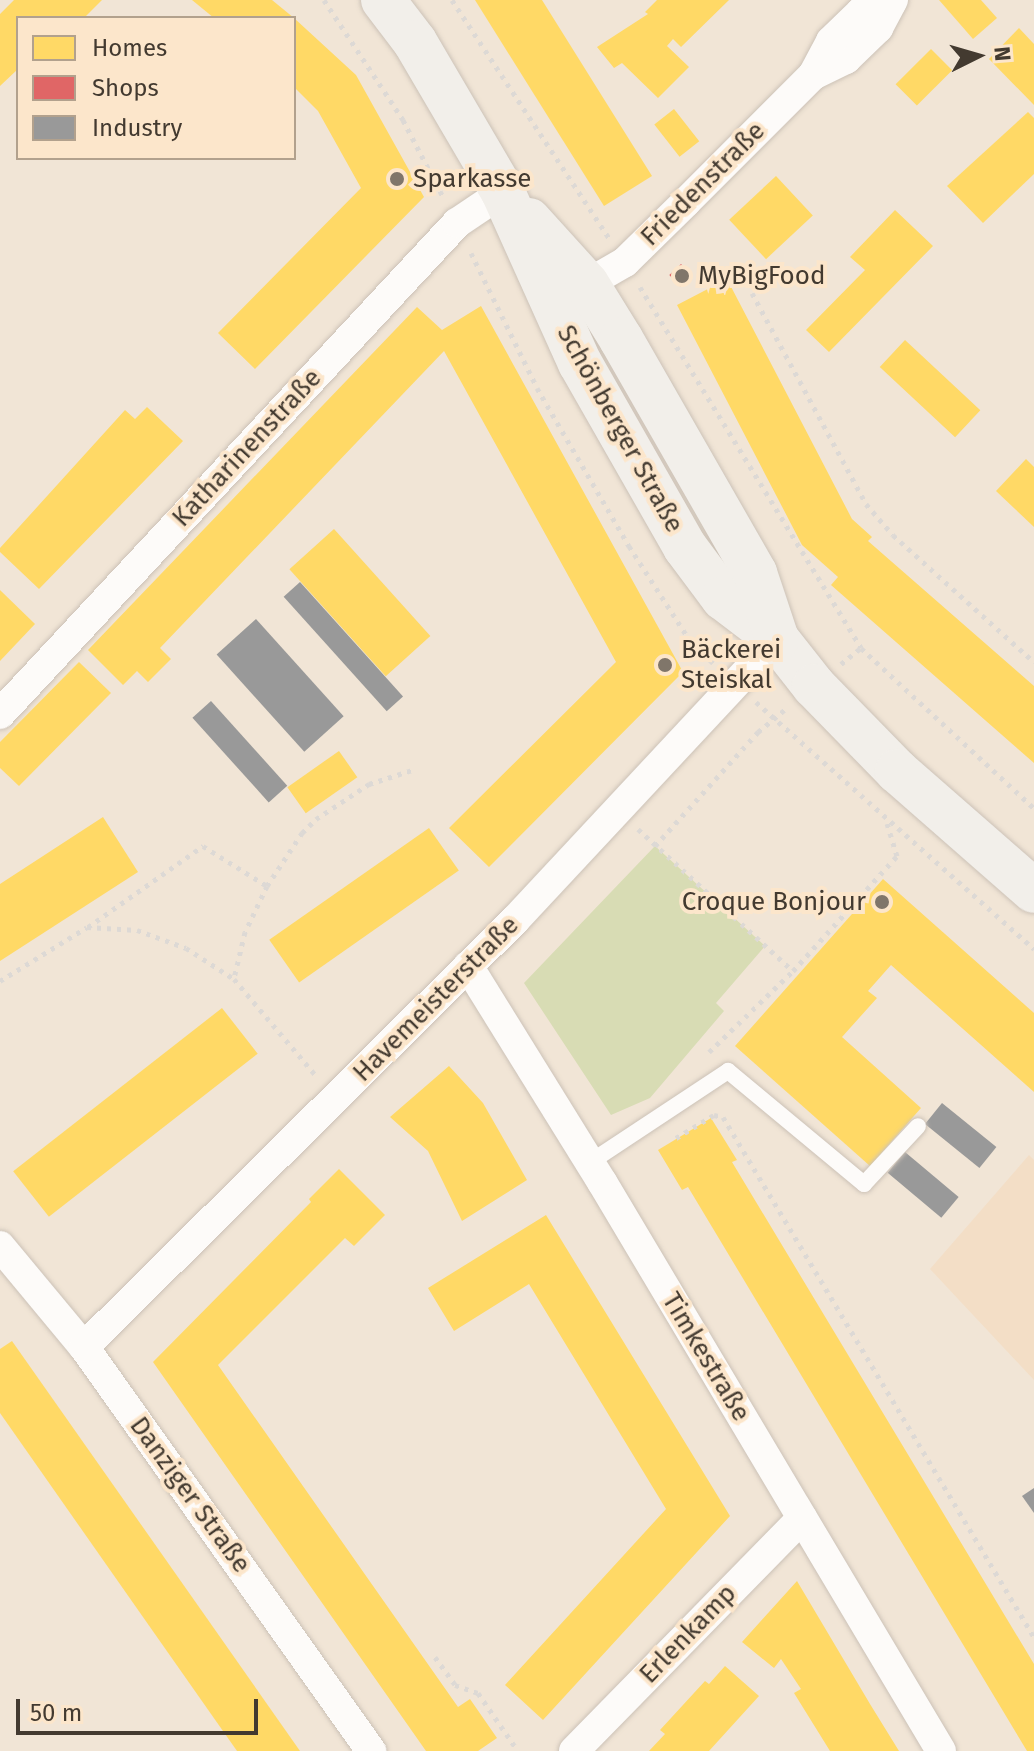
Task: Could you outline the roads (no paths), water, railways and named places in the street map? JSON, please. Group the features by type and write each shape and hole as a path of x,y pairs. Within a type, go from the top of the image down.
{"main road":[{"name":"Schönberger Straße","path":"383,0 415,42 503,192 580,363 685,547 723,598 777,639 814,686 897,771 1034,891"},
{"name":"Schönberger Straße","path":"503,192 587,284 755,573 777,639"}],"street":[{"name":"Friedenstraße","path":"587,284 625,262 813,75 846,59 878,28 892,1"},
{"name":"Katharinenstraße","path":"0,714 457,223 503,192"},
{"name":"Havemeisterstraße","path":"84,1347 468,966 777,639"},
{"name":"Timkestraße","path":"468,966 941,1751"},
{"name":"Danziger Straße","path":"0,1246 13,1284 84,1347 371,1751"},
{"name":"Erlenkamp","path":"574,1751 802,1518"}],"lane":[{"path":"589,1163 728,1071 864,1184 918,1126"}],"place":[{"name":"Sparkasse","path":"397,179"},
{"name":"MyBigFood","path":"682,276"},
{"name":"Bäckerei Steiskal","path":"665,665"},
{"name":"Croque Bonjour","path":"882,902"}]}
